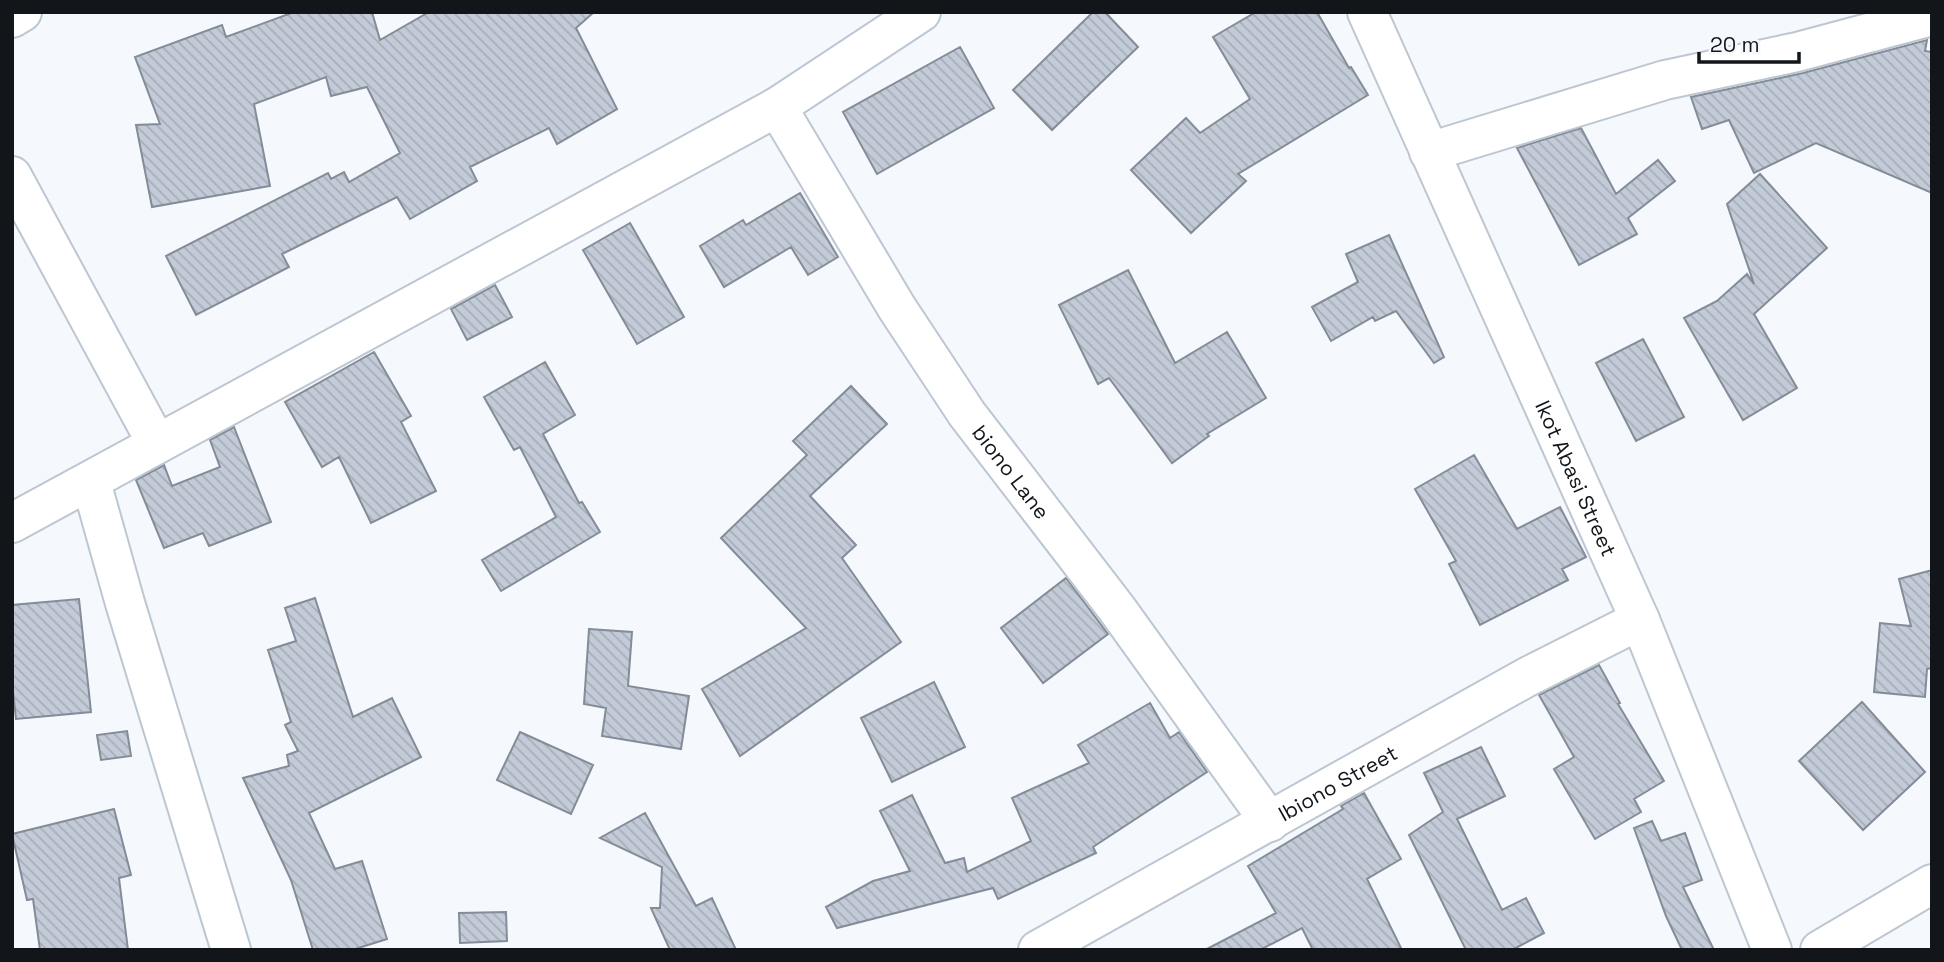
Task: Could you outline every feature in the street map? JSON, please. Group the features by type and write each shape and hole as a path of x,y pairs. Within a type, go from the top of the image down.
{"street":[{"path":"12,18 22,12"},
{"path":"12,523 778,107 921,12"},
{"name":"Ikot Abasi Street","path":"1367,12 1640,620 1772,950"},
{"path":"1429,152 1665,80 1797,52 1932,16"},
{"name":"biono Lane","path":"778,107 897,308 967,414 1117,609 1270,822"},
{"path":"12,176 157,444"},
{"path":"90,482 231,950"},
{"name":"Ibiono Street","path":"1038,950 1527,677 1640,620"},
{"path":"1820,950 1932,884"}],"building":[{"path":"294,12 372,12 380,40 429,12 594,12 576,28 617,109 557,144 549,128 470,167 477,181 410,219 397,197 282,254 289,267 196,315 166,256 328,173 331,179 344,172 349,182 400,153 367,87 331,96 326,77 254,104 270,186 152,207 136,125 160,124 135,57 222,25 226,37"},
{"path":"1093,12 1105,12 1138,47 1052,130 1013,90"},
{"path":"1256,12 1317,12 1368,95 1238,174 1246,181 1191,233 1131,170 1186,118 1200,133 1250,99 1213,37"},
{"path":"1927,40 1925,51 1932,52 1932,193 1816,143 1754,173 1729,120 1702,129 1691,97 1803,73"},
{"path":"960,47 994,108 877,174 843,112"},
{"path":"1581,128 1616,194 1658,160 1675,181 1628,218 1637,234 1579,265 1517,148"},
{"path":"1760,174 1827,248 1754,314 1797,388 1743,420 1684,318 1717,301 1747,274 1754,284 1727,204"},
{"path":"800,193 838,257 808,275 791,247 724,287 700,246 743,220 746,225"},
{"path":"630,223 684,317 637,344 583,250"},
{"path":"1389,235 1444,357 1434,363 1396,311 1375,321 1373,317 1331,341 1312,307 1358,282 1346,254"},
{"path":"1128,270 1175,363 1227,332 1266,398 1207,434 1209,436 1172,463 1109,378 1098,384 1059,305"},
{"path":"495,285 512,317 467,340 451,309"},
{"path":"1643,339 1684,417 1636,441 1596,363"},
{"path":"374,352 411,416 401,422 436,491 371,523 339,457 322,467 285,402"},
{"path":"545,362 575,415 543,434 579,503 582,502 600,532 501,591 482,560 556,517 520,447 514,450 484,397"},
{"path":"851,386 887,424 810,496 856,545 842,558 901,642 740,756 702,689 806,628 721,538 807,455 793,441"},
{"path":"234,427 271,522 209,546 203,533 164,548 136,480 164,465 172,486 220,467 210,440"},
{"path":"1474,455 1517,529 1560,507 1586,557 1562,569 1568,580 1480,625 1449,564 1456,561 1415,489"},
{"path":"1932,570 1932,668 1927,669 1925,697 1874,692 1880,623 1911,626 1899,579"},
{"path":"1066,578 1108,634 1043,683 1001,628"},
{"path":"315,598 353,717 392,698 421,757 309,813 335,869 362,861 387,939 352,950 313,950 291,880 243,778 289,766 287,755 298,751 285,725 291,722 268,650 296,641 285,608"},
{"path":"79,599 91,712 16,719 12,682 12,605"},
{"path":"589,629 632,632 628,686 689,696 681,749 602,736 606,708 584,704"},
{"path":"1599,665 1620,703 1618,704 1664,781 1634,799 1641,812 1595,839 1554,769 1574,757 1539,695"},
{"path":"934,682 965,747 892,782 861,718"},
{"path":"1862,702 1925,772 1863,830 1799,761"},
{"path":"1150,703 1170,738 1179,732 1207,772 1093,847 1096,853 998,899 993,888 837,928 826,907 873,881 910,871 880,811 912,795 945,863 964,858 967,872 1031,841 1012,798 1089,763 1078,745"},
{"path":"127,731 131,756 101,760 97,735"},
{"path":"520,732 593,765 571,814 497,780"},
{"path":"1481,747 1505,796 1457,819 1502,910 1526,898 1544,933 1512,950 1466,950 1409,835 1443,812 1424,773"},
{"path":"1364,793 1401,859 1367,879 1402,950 1313,950 1302,928 1260,950 1205,950 1276,913 1248,866 1343,809 1341,806"},
{"path":"114,809 131,875 119,878 128,950 40,950 33,899 27,900 12,834"},
{"path":"645,813 696,906 712,898 736,950 670,950 651,908 660,908 662,867 600,838"},
{"path":"1652,821 1661,841 1685,833 1702,880 1683,887 1714,950 1682,950 1666,916 1634,828"},
{"path":"506,912 507,941 460,943 459,913"}]}
